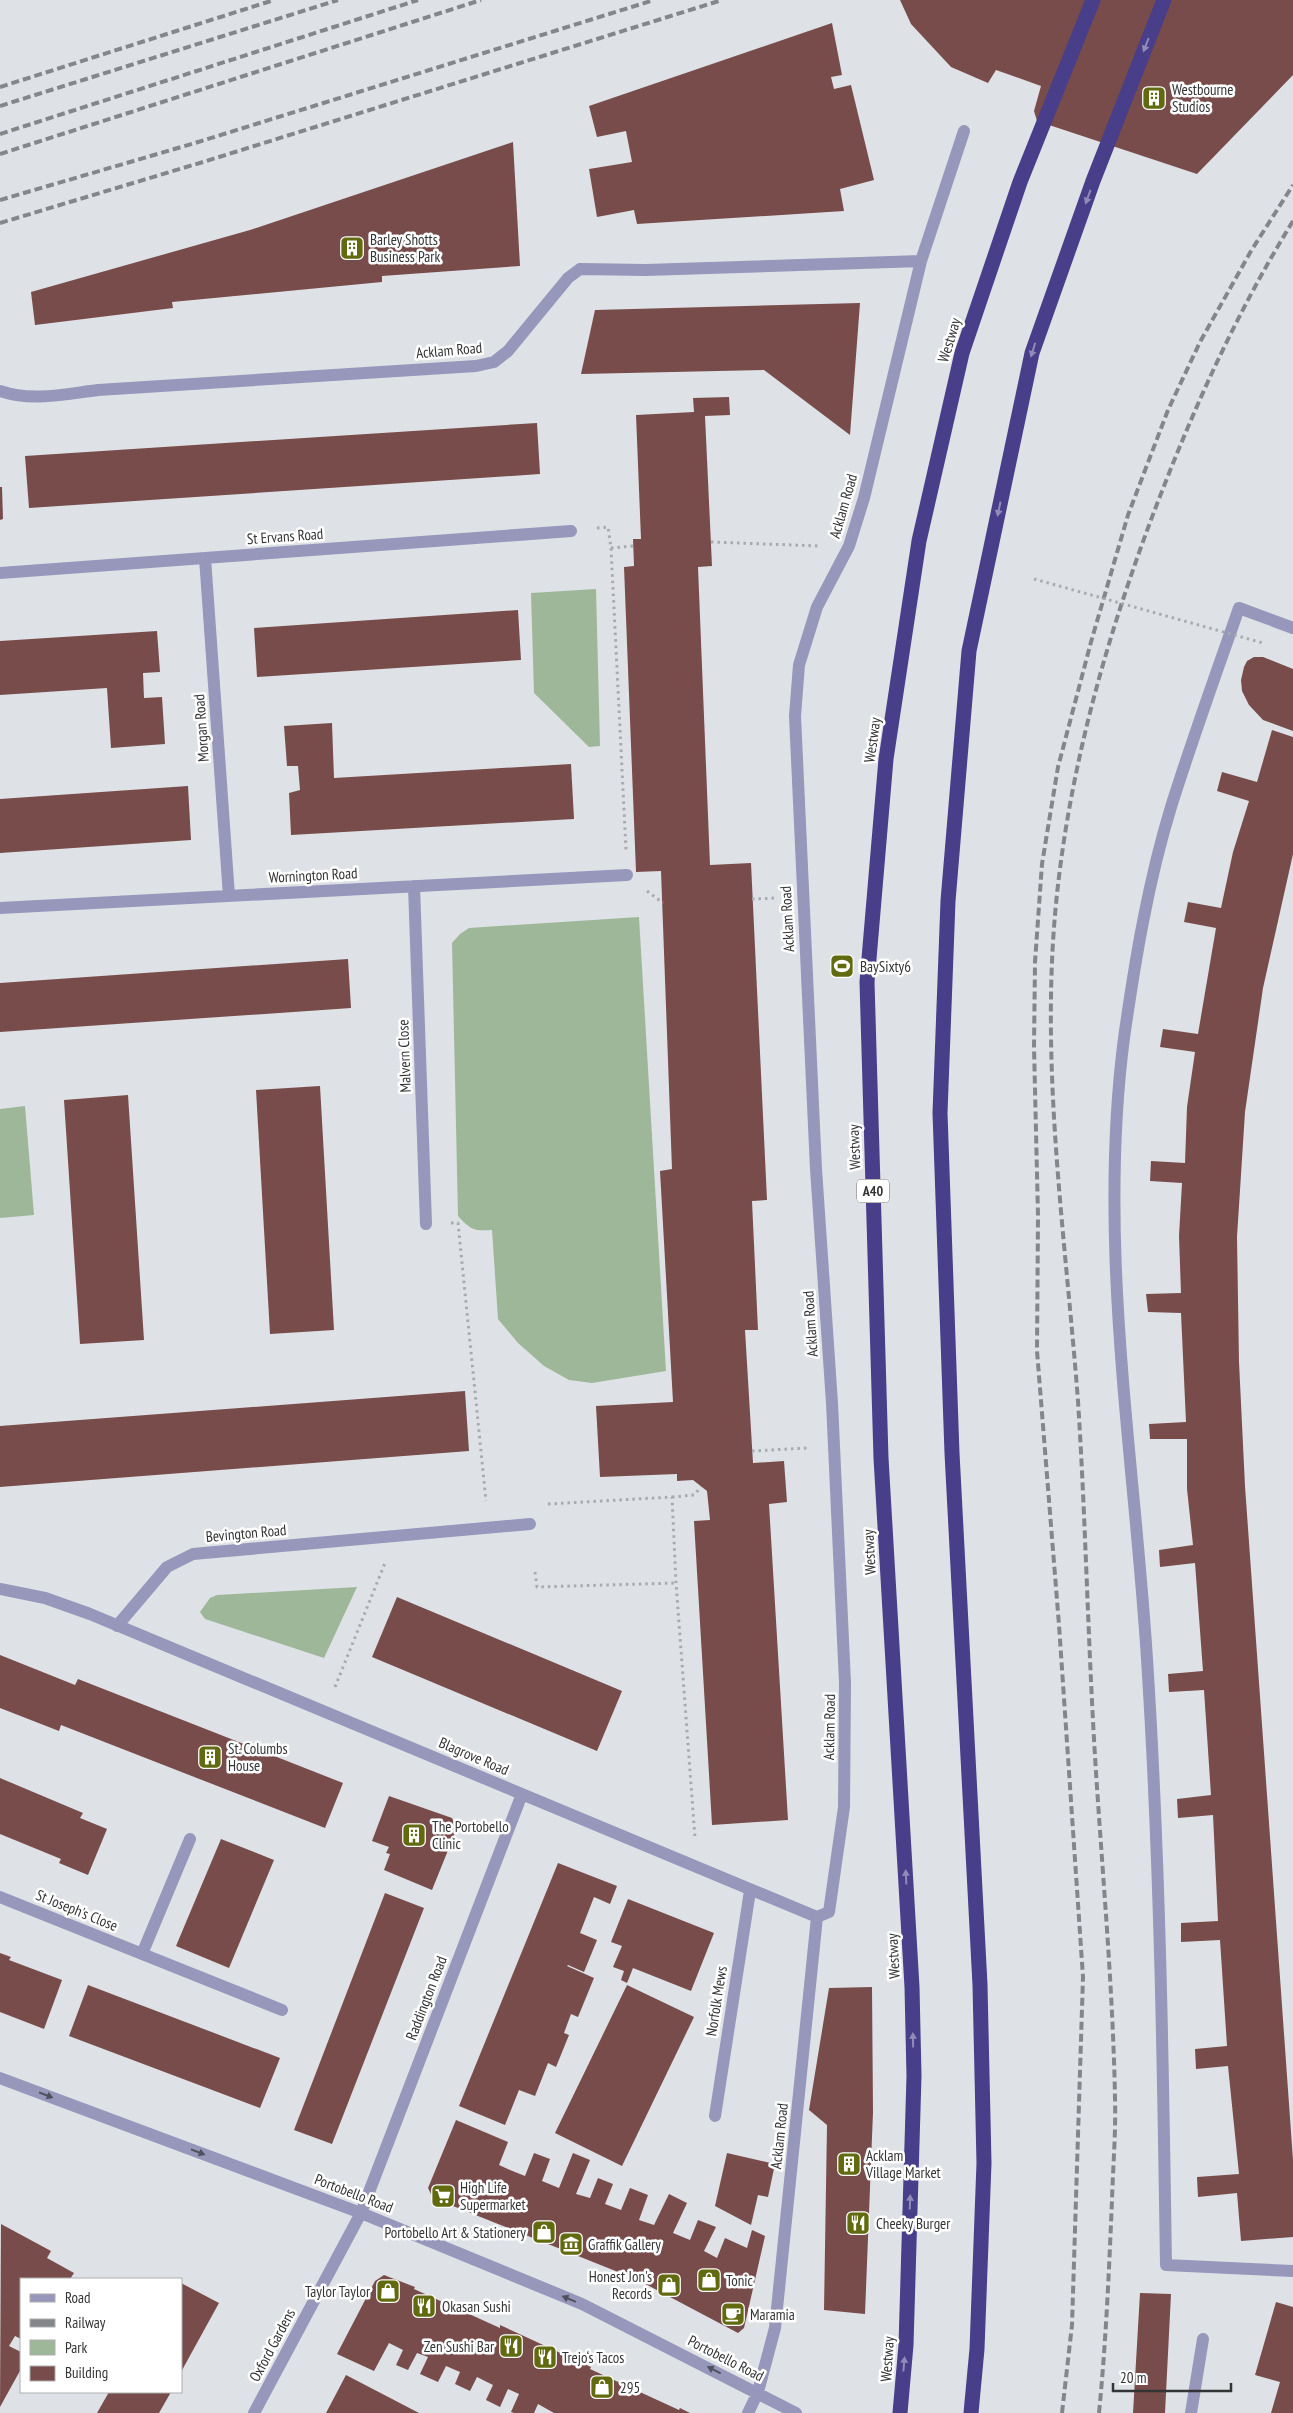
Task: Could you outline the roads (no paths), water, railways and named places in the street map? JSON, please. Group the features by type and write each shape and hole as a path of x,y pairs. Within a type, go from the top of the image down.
{"highway":[{"name":"Westway","path":"900,2413 906,2345 913,2096 912,1987 881,1458 867,982 886,759 919,541 957,372 1020,182 1093,0"},
{"path":"971,2413 977,2349 984,2163 980,1985 952,1453 940,1122 950,882 969,651 1032,353 1093,181 1164,0"}],"street":[{"name":"Acklam Road","path":"748,2413 758,2392 776,2328 817,1917 829,1912 844,1807 846,1683 816,1150 795,716 799,666 817,607 850,546 864,498 922,261 964,131"},
{"name":"Acklam Road","path":"0,391 17,397 46,397 98,390 476,366 494,362 508,351 568,278 580,269 646,270 922,261"},
{"name":"St Ervans Road","path":"0,573 572,531"},
{"name":"Morgan Road","path":"205,558 229,896"},
{"path":"1293,628 1239,608 1170,810 1142,924 1124,1041 1113,1172 1118,1311 1148,1659 1161,1976 1166,2265 1293,2270"},
{"name":"Wornington Road","path":"0,908 627,875"},
{"name":"Malvern Close","path":"414,886 426,1224"},
{"name":"Bevington Road","path":"117,1626 167,1567 192,1554 530,1524"},
{"path":"0,1589 45,1598 117,1626"},
{"name":"Blagrove Road","path":"117,1626 326,1711 750,1891 817,1917"},
{"name":"Raddington Road","path":"361,2213 522,1794"},
{"path":"142,1954 190,1839"},
{"name":"Norfolk Mews","path":"715,2116 750,1891"},
{"name":"St Joseph's Close","path":"0,1897 282,2010"},
{"name":"Portobello Road","path":"0,2078 361,2213 582,2304 796,2413"},
{"name":"Oxford Gardens","path":"254,2413 361,2213"},
{"path":"1191,2413 1203,2339"}],"railway":[{"path":"0,87 274,0"},
{"path":"0,106 338,0"},
{"path":"0,134 418,0"},
{"path":"0,154 481,0"},
{"path":"0,200 195,143 654,0"},
{"path":"0,223 203,162 722,0"},
{"path":"1062,2413 1072,2325 1083,1977 1059,1625 1037,1351 1038,1216 1034,1047 1035,962 1042,864 1058,767 1091,642 1128,515 1168,410 1200,342 1251,251 1293,185"},
{"path":"1099,2413 1104,2360 1115,2136 1114,2057 1093,1726 1078,1401 1052,1078 1053,949 1058,885 1073,788 1084,739 1109,644 1140,550 1171,467 1218,360 1253,290 1293,221"}],"place":[{"name":"Westbourne Studios","path":"1154,98"},
{"name":"Barley Shotts Business Park","path":"352,248"},
{"name":"BaySixty6","path":"842,966"},
{"name":"St. Columbs House","path":"210,1757"},
{"name":"The Portobello Clinic","path":"414,1835"},
{"name":"Acklam Village Market","path":"849,2164"},
{"name":"High Life Supermarket","path":"443,2196"},
{"name":"Cheeky Burger","path":"858,2223"},
{"name":"Portobello Art & Stationery","path":"544,2232"},
{"name":"Graffik Gallery","path":"571,2244"},
{"name":"Tonic","path":"709,2280"},
{"name":"Honest Jon's Records","path":"669,2285"},
{"name":"Taylor Taylor","path":"388,2291"},
{"name":"Okasan Sushi","path":"424,2306"},
{"name":"Maramia","path":"733,2314"},
{"name":"Zen Sushi Bar","path":"511,2346"},
{"name":"Trejo‘s Tacos","path":"545,2357"},
{"name":"295","path":"602,2387"}]}
